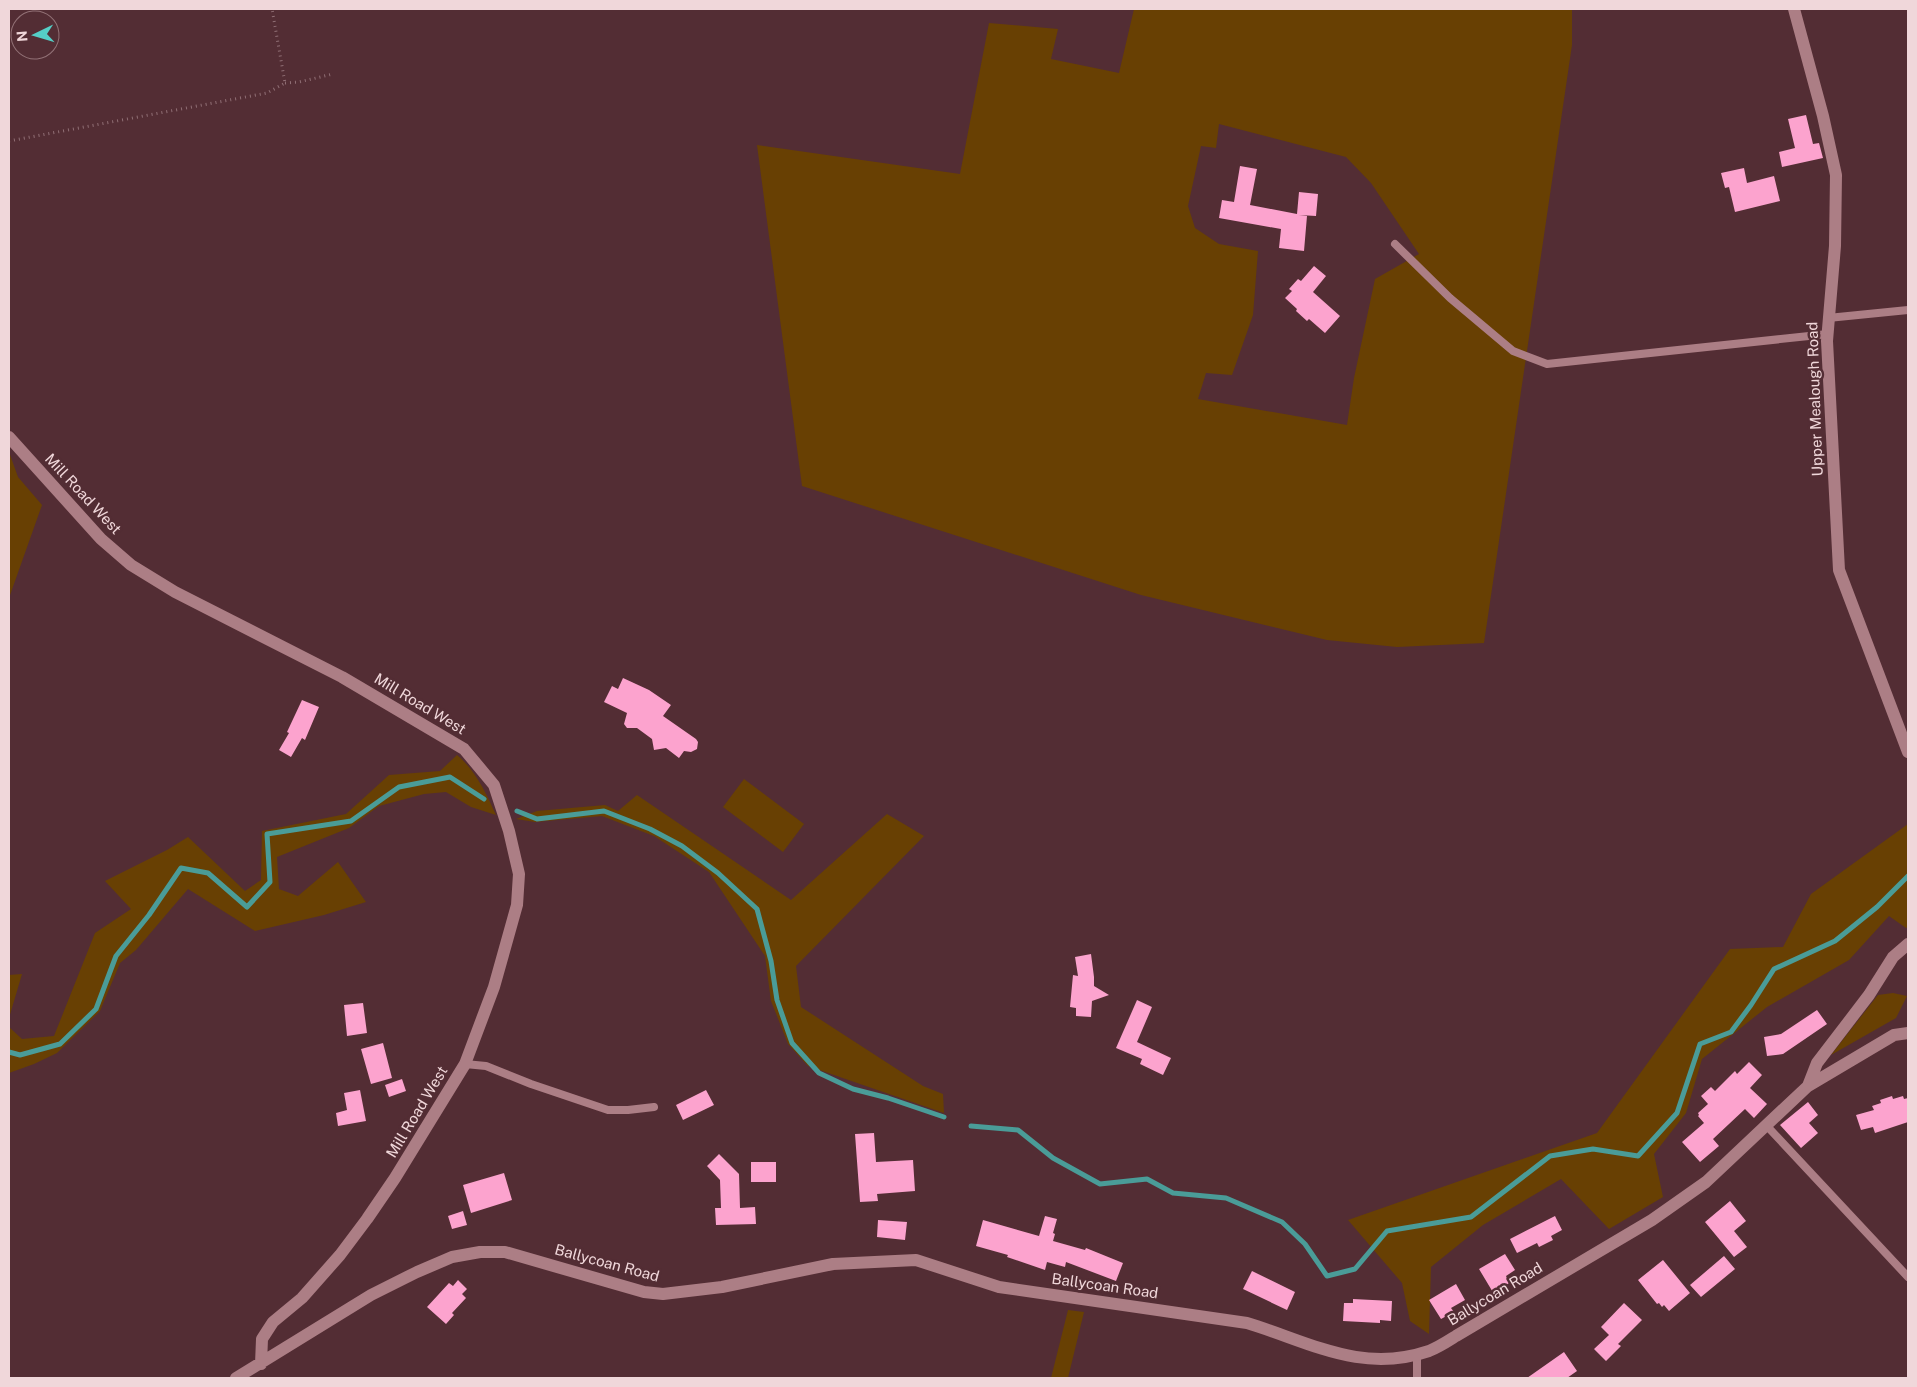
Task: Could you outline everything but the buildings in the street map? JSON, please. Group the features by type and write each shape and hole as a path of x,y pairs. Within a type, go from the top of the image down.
{"street":[{"name":"Upper Mealough Road","path":"1794,9 1836,175 1835,246 1828,334 1839,570 1908,752"},
{"name":"Mill Road West","path":"9,437 101,539 131,565 175,592 342,676 464,749 494,785 509,831 519,874 517,905 494,987 465,1064 395,1178 367,1219 340,1255 302,1298 273,1322 262,1339 261,1364"},
{"path":"1808,1086 1817,1063 1869,995 1894,957 1908,944"},
{"name":"Ballycoan Road","path":"236,1378 371,1295 452,1257 480,1252 505,1252 644,1292 663,1294 722,1287 833,1264 916,1260 999,1287 1247,1324 1280,1333 1311,1346 1348,1357 1377,1359 1405,1357 1431,1350 1652,1220 1706,1182 1808,1086 1894,1036 1908,1033"}],"lane":[{"path":"1394,244 1450,298 1513,351 1548,364 1828,334"},
{"path":"1828,318 1908,310"},
{"path":"465,1064 486,1066 531,1084 608,1110 654,1107"},
{"path":"1766,1125 1908,1277"},
{"path":"1417,1354 1417,1378"}],"path":[{"path":"272,9 285,83"},
{"path":"9,140 267,93 285,83 299,82 333,74"}],"shaded area":[{"path":"1134,9 1572,9 1572,45 1484,643 1397,647 1327,640 1141,595 802,486 757,145 960,174 989,23 1058,29 1051,59 1119,73","holes":["1219,124 1346,157 1371,183 1419,254 1375,279 1354,378 1347,425 1198,399 1206,373 1232,375 1253,315 1258,251 1219,244 1195,228 1188,206 1201,146 1216,148"]},
{"path":"9,452 18,477 42,505 9,598"},
{"path":"457,755 475,775 496,815 471,807 446,792 424,794 379,806 349,828 277,857 279,889 298,896 338,862 366,902 324,915 255,931 188,889 136,950 120,963 100,1011 57,1053 9,1073 9,1027 22,1039 54,1036 95,933 131,909 105,881 167,850 188,837 245,891 261,880 262,831 346,814 389,775 440,771"},
{"path":"744,779 804,824 783,852 723,807"},
{"path":"637,795 791,900 887,814 924,836 796,966 801,1007 923,1086 943,1094 944,1113 808,1066 788,1044 771,1001 765,956 709,872 654,836 602,816 535,822 516,819 537,811 605,805 618,811"},
{"path":"1908,824 1908,927 1906,928 1889,916 1849,960 1767,1007 1702,1059 1686,1113 1654,1154 1663,1197 1609,1229 1561,1179 1483,1225 1431,1267 1429,1334 1410,1321 1402,1283 1348,1220 1597,1133 1730,949 1783,947 1811,894"},
{"path":"22,974 9,1018 9,975"},
{"path":"1893,993 1907,996 1896,1018 1831,1055 1878,995"},
{"path":"1068,1310 1084,1312 1068,1378 1051,1378"}],"waterway":[{"path":"9,1052 20,1055 60,1044 96,1009 116,956 149,915 181,868 208,873 247,907 270,882 267,834 351,821 399,787 450,777 484,799"},
{"path":"517,811 537,819 604,811 650,829 682,846 718,873 757,909 771,961 777,1000 792,1043 819,1073 853,1089 888,1098 944,1117"},
{"path":"971,1126 1018,1130 1053,1158 1100,1184 1147,1179 1173,1193 1226,1198 1282,1222 1305,1244 1327,1276 1355,1269 1387,1231 1471,1217 1550,1156 1593,1149 1638,1156 1677,1113 1700,1044 1731,1032 1774,969 1835,941 1877,907 1908,876"}]}
